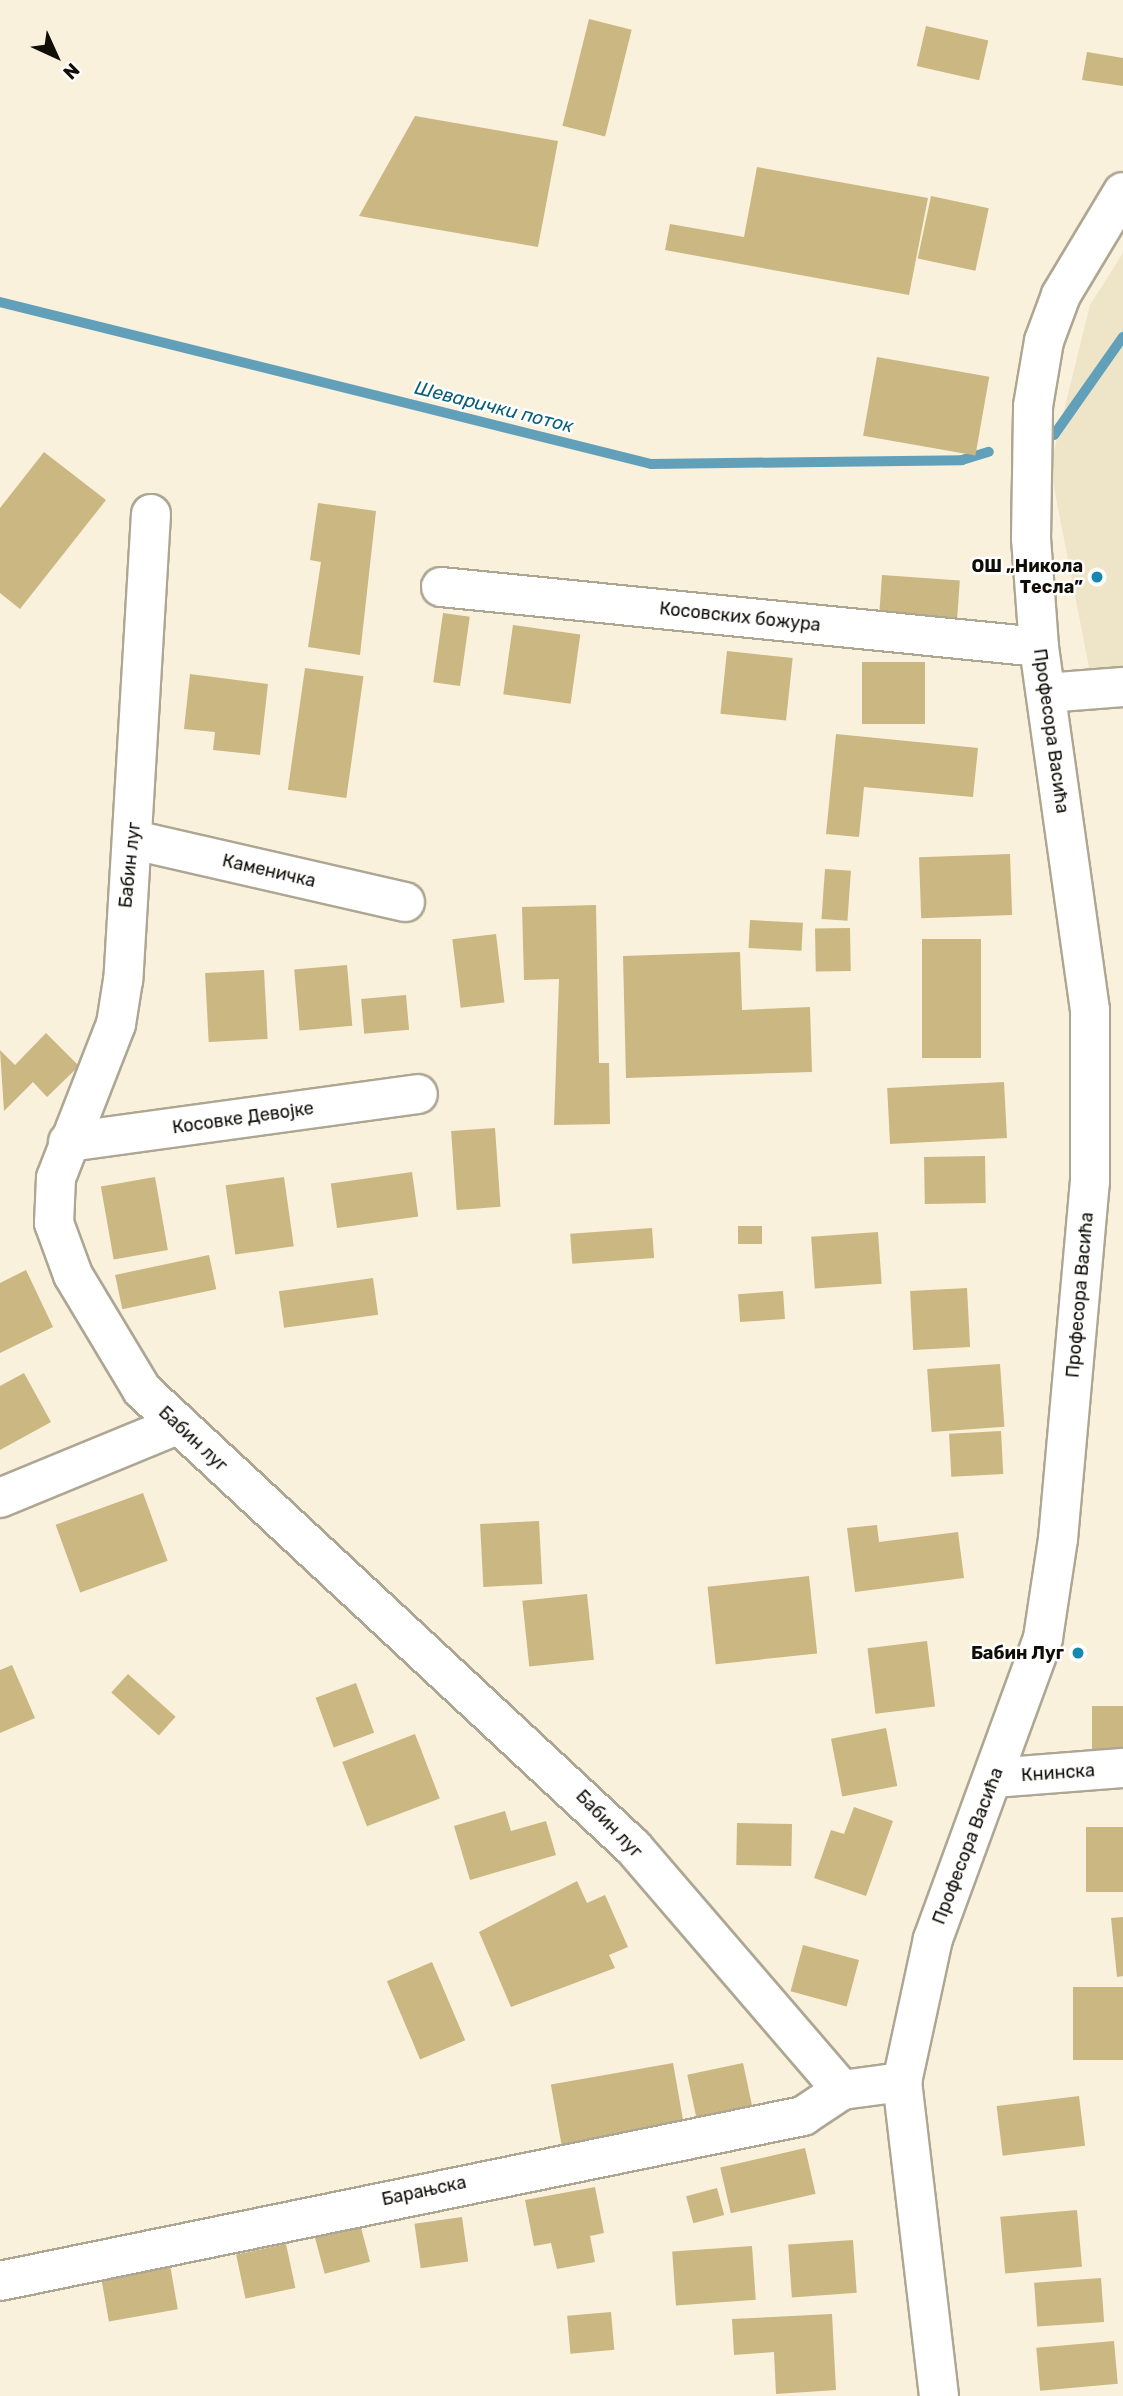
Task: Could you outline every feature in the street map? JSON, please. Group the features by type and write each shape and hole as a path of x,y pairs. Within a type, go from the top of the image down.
{"street":[{"name":"Професора Васића","path":"939,2396 902,2082 933,1939 1043,1638 1055,1564 1090,1170 1090,1010 1039,647 1031,539 1036,376 1062,295 1123,192"},
{"name":"Бабин луг","path":"151,514 134,840 116,1024 56,1178 54,1223 73,1275 142,1390 594,1808 842,2090"},
{"name":"Косовских божура","path":"441,587 1039,647"},
{"path":"1046,693 1123,687"},
{"name":"Каменичка","path":"134,840 405,902"},
{"name":"Косовке Девојке","path":"68,1142 418,1094"},
{"path":"0,1499 177,1425"},
{"name":"Книнска","path":"993,1778 1123,1768"},
{"path":"842,2090 902,2082"},
{"name":"Барањска","path":"0,2281 803,2116 842,2090"}],"shaded area":[{"name":"ОШ „Никола Тесла”","path":"1123,253 1123,687 1093,688 1050,467 1090,305"}],"building":[{"path":"589,19 632,30 605,136 562,126"},
{"path":"926,26 988,40 979,80 917,66"},
{"path":"1087,52 1123,58 1123,86 1082,80"},
{"path":"415,116 558,141 538,247 359,216"},
{"path":"757,167 928,198 909,295 665,250 670,224 744,237"},
{"path":"931,196 989,208 975,271 918,259"},
{"path":"877,357 989,377 975,456 863,436"},
{"path":"44,452 106,500 20,609 0,593 0,508"},
{"path":"318,503 376,511 360,655 308,647 321,562 310,560"},
{"path":"882,575 960,580 957,620 879,615"},
{"path":"443,613 470,617 460,686 433,682"},
{"path":"513,625 580,634 571,704 503,694"},
{"path":"727,651 793,658 786,721 720,714"},
{"path":"862,662 925,662 925,724 862,724"},
{"path":"305,668 363,676 346,798 288,790"},
{"path":"190,674 268,684 260,755 213,750 215,732 184,729"},
{"path":"836,734 978,748 973,797 864,787 859,837 826,834"},
{"path":"1010,854 1012,915 921,918 919,857"},
{"path":"825,869 851,871 847,921 822,919"},
{"path":"596,905 599,1063 609,1063 610,1124 554,1125 559,979 524,980 522,907"},
{"path":"750,920 803,923 801,951 749,948"},
{"path":"850,928 851,971 816,972 815,929"},
{"path":"496,934 504,1002 461,1008 452,939"},
{"path":"922,939 981,939 981,1058 922,1058"},
{"path":"740,952 742,1010 810,1007 812,1072 626,1078 623,956"},
{"path":"347,965 352,1026 300,1030 294,970"},
{"path":"264,970 268,1039 209,1042 205,973"},
{"path":"406,995 409,1030 364,1034 361,999"},
{"path":"46,1033 79,1066 47,1097 33,1082 4,1111 0,1050 15,1065"},
{"path":"1004,1082 1007,1138 890,1144 887,1088"},
{"path":"495,1128 501,1207 457,1210 451,1131"},
{"path":"985,1156 986,1203 925,1204 924,1157"},
{"path":"412,1172 418,1217 337,1228 331,1183"},
{"path":"155,1177 168,1250 114,1259 101,1187"},
{"path":"284,1177 294,1246 235,1255 226,1185"},
{"path":"738,1226 762,1226 762,1244 738,1244"},
{"path":"652,1228 654,1258 572,1264 570,1234"},
{"path":"878,1232 882,1284 815,1289 811,1237"},
{"path":"209,1255 216,1289 122,1309 115,1275"},
{"path":"26,1270 53,1327 0,1353 0,1283"},
{"path":"373,1278 378,1315 284,1328 279,1291"},
{"path":"967,1288 970,1347 913,1350 910,1291"},
{"path":"783,1291 785,1319 740,1322 738,1294"},
{"path":"1000,1364 1004,1427 932,1432 927,1369"},
{"path":"24,1373 51,1422 0,1450 0,1386"},
{"path":"1001,1431 1003,1474 951,1477 949,1434"},
{"path":"143,1493 168,1561 80,1592 56,1525"},
{"path":"539,1521 542,1584 483,1587 480,1524"},
{"path":"877,1525 879,1542 958,1532 964,1578 855,1592 847,1528"},
{"path":"809,1576 817,1654 716,1664 708,1587"},
{"path":"587,1594 594,1660 529,1666 522,1601"},
{"path":"927,1641 935,1707 875,1714 867,1648"},
{"path":"12,1665 35,1718 0,1733 0,1670"},
{"path":"128,1674 176,1717 159,1735 111,1693"},
{"path":"356,1683 374,1733 334,1748 316,1698"},
{"path":"1092,1706 1123,1706 1123,1759 1092,1759"},
{"path":"886,1728 897,1786 842,1797 831,1739"},
{"path":"415,1734 440,1798 367,1826 342,1762"},
{"path":"854,1807 893,1821 866,1896 814,1878 831,1830 844,1834"},
{"path":"505,1811 511,1831 546,1821 556,1855 470,1880 454,1826"},
{"path":"737,1823 792,1824 791,1866 736,1865"},
{"path":"1086,1827 1123,1827 1123,1892 1086,1892"},
{"path":"577,1881 587,1903 605,1895 628,1947 609,1955 615,1968 511,2007 479,1932"},
{"path":"1123,1917 1123,1976 1117,1977 1111,1918"},
{"path":"803,1945 859,1960 847,2006 791,1991"},
{"path":"432,1962 465,2040 420,2059 387,1981"},
{"path":"1073,1987 1123,1987 1123,2060 1073,2060"},
{"path":"673,2063 684,2128 562,2150 551,2085"},
{"path":"743,2063 753,2111 697,2123 687,2075"},
{"path":"1079,2096 1085,2146 1003,2156 997,2106"},
{"path":"805,2148 816,2194 731,2213 720,2168"},
{"path":"595,2187 604,2233 590,2236 595,2262 557,2269 551,2243 534,2246 525,2200"},
{"path":"717,2188 724,2215 693,2223 686,2196"},
{"path":"1077,2210 1082,2267 1005,2273 1000,2217"},
{"path":"462,2217 468,2262 421,2268 414,2224"},
{"path":"360,2224 370,2262 325,2274 315,2236"},
{"path":"853,2240 857,2293 792,2297 788,2245"},
{"path":"286,2244 295,2288 245,2299 236,2255"},
{"path":"752,2246 756,2300 676,2305 672,2252"},
{"path":"170,2265 178,2309 109,2321 101,2277"},
{"path":"1101,2278 1104,2322 1037,2327 1034,2283"},
{"path":"611,2312 614,2350 570,2354 567,2316"},
{"path":"832,2314 836,2390 776,2394 774,2352 734,2355 732,2319"},
{"path":"1114,2341 1118,2384 1040,2391 1036,2348"}],"waterway":[{"name":"Шеварички поток","path":"0,302 651,464 962,460 989,452"},
{"name":"Шеварички поток","path":"1054,435 1123,337"}],"place":[{"name":"ОШ „Никола Тесла”","path":"1097,577"},
{"name":"Бабин Луг","path":"1078,1653"}]}
